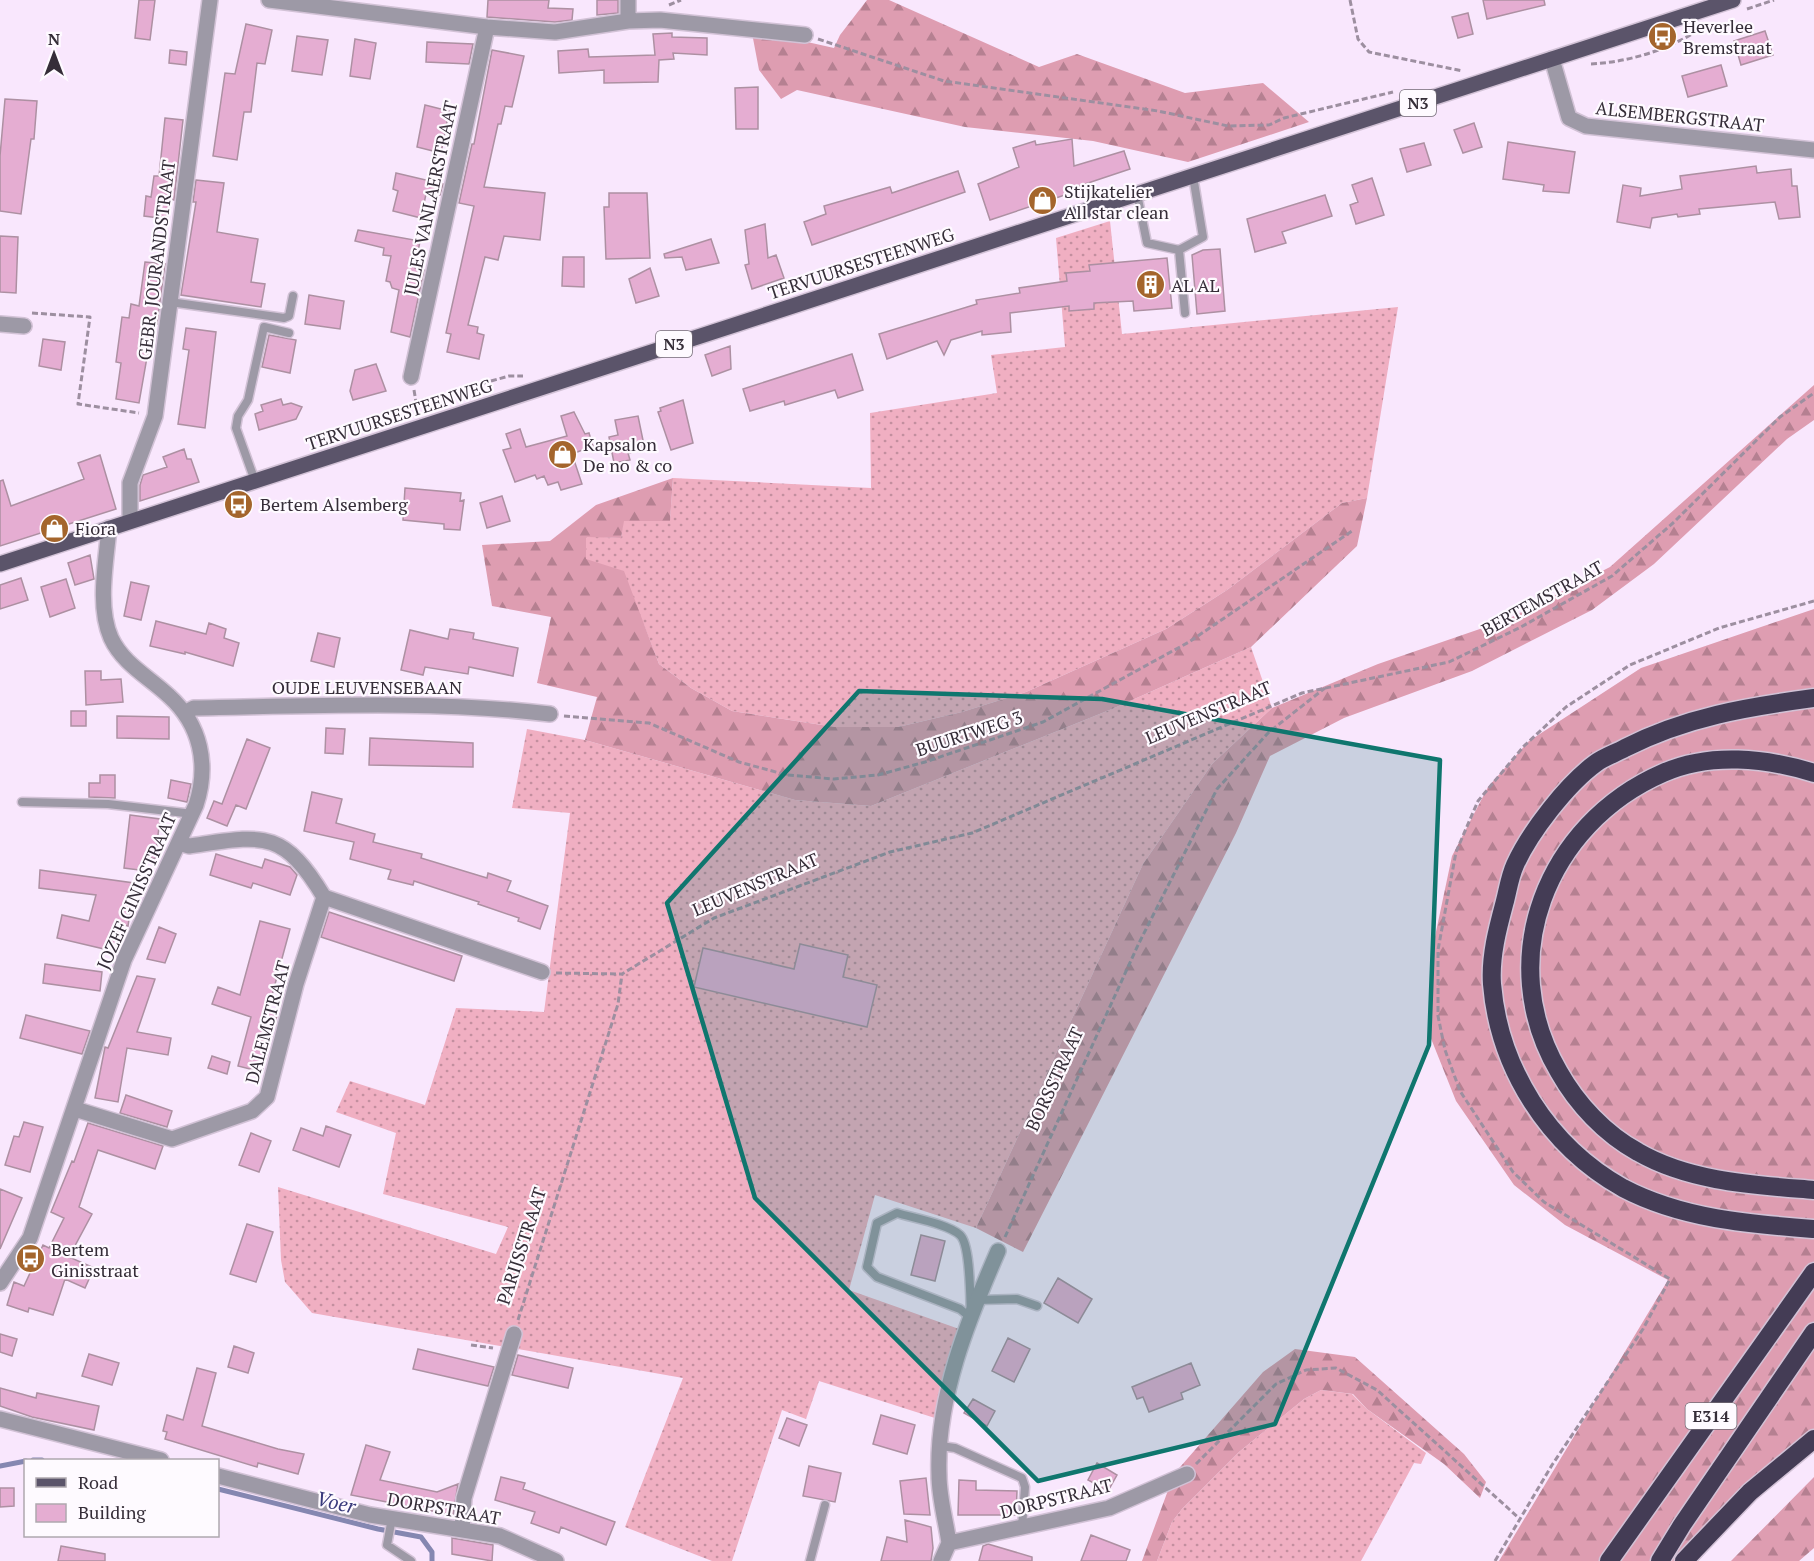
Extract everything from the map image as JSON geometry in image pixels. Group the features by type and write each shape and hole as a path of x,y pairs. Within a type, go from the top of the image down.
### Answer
{"highway":[{"path":"1814,698 1708,715 1652,734 1596,763 1548,810 1515,865 1496,935 1492,981 1499,1030 1520,1082 1546,1124 1584,1160 1623,1188 1680,1211 1746,1223 1814,1229"},
{"path":"1814,773 1784,764 1742,759 1704,763 1664,773 1617,798 1577,836 1562,858 1538,911 1531,948 1531,981 1535,1018 1549,1056 1571,1093 1599,1124 1637,1152 1678,1170 1770,1186 1814,1190"},
{"name":"E314","path":"1609,1561 1814,1272"},
{"name":"E314","path":"1660,1561 1682,1525 1814,1332"},
{"path":"1684,1561 1750,1492 1814,1439"}],"main road":[{"name":"TERVUURSESTEENWEG","path":"0,564 1552,59 1738,5"}],"street":[{"name":"GEBR. JOURANDSTRAAT","path":"130,521 130,483 155,416 210,0"},
{"path":"269,0 487,27 555,32 628,21 660,20 805,35"},
{"path":"628,0 628,21"},
{"name":"JULES VANLAERSTRAAT","path":"411,377 487,27"},
{"name":"ALSEMBERGSTRAAT","path":"1552,59 1569,118 1586,126 1814,150"},
{"path":"0,324 24,326"},
{"name":"JOZEF GINISSTRAAT","path":"0,1284 30,1238 124,960 193,813 203,783 204,768 195,732 184,713 170,697 128,663 110,636 105,620 104,597 109,528"},
{"name":"OUDE LEUVENSEBAAN","path":"184,713 194,708 346,705 489,707 550,714"},
{"path":"179,843 189,846 261,838 280,845 314,879 324,897 542,972"},
{"name":"DALEMSTRAAT","path":"75,1109 172,1139 252,1111 261,1105 267,1096 296,984 324,897"},
{"path":"941,1561 949,1543 939,1475 945,1404 976,1300 998,1251"},
{"name":"PARIJSSTRAAT","path":"462,1530 464,1498 514,1334"},
{"path":"0,1419 152,1459"},
{"name":"DORPSTRAAT","path":"949,1543 1109,1508 1187,1474"},
{"name":"DORPSTRAAT","path":"219,1476 391,1522 500,1536 556,1561"}],"lane":[{"path":"1137,194 1148,243 1179,250 1203,237 1193,176"},
{"path":"1179,250 1185,312"},
{"path":"170,302 284,318 289,316 293,296"},
{"path":"255,481 236,428 238,416 248,400 264,327 290,333"},
{"path":"22,802 108,804 193,813"},
{"path":"897,1213 954,1230 962,1236 966,1248 971,1318 960,1309 877,1277 867,1266 877,1223 897,1213"},
{"path":"976,1300 1017,1299 1037,1306"},
{"path":"941,1446 955,1448 1022,1478 1025,1487 1022,1527"},
{"path":"810,1561 825,1505"},
{"path":"391,1522 387,1545 411,1561"}],"path":[{"path":"1350,0 1358,39 1369,52 1462,69 1470,86"},
{"path":"1738,5 1774,0"},
{"path":"1586,64 1628,59 1681,41 1704,25"},
{"path":"805,35 944,81 1158,111 1228,126 1269,125 1284,118 1397,92"},
{"path":"24,326 25,313 90,317 78,404 155,416"},
{"path":"416,402 509,376 527,375"},
{"name":"BERTEMSTRAAT","path":"1327,687 1449,662 1521,627 1612,576 1673,523 1780,417 1814,393"},
{"name":"BUURTWEG 3","path":"550,714 650,723 739,762 787,775 834,778 878,775 925,762 1043,722 1189,642 1353,531"},
{"name":"LEUVENSTRAAT","path":"622,974 714,918 890,852 972,832 1271,705 1327,687"},
{"name":"BORSSTRAAT","path":"998,1251 1138,945 1217,789 1269,732 1327,687"},
{"path":"542,972 622,974"},
{"name":"PARIJSSTRAAT","path":"514,1334 618,1005 622,974"},
{"path":"1495,1561 1558,1456 1642,1329 1670,1279"},
{"path":"471,1345 509,1350"},
{"path":"1187,1474 1276,1384 1306,1370 1336,1368 1377,1390 1520,1519"}],"highlighted area":[{"path":"859,691 1102,699 1440,760 1429,1045 1275,1424 1038,1481 755,1198 667,903"}],"shaded area":[{"path":"1110,221 1122,334 1398,307 1367,498 1342,503 1227,590 1166,629 1026,692 962,712 898,727 835,727 732,711 691,688 659,664 644,625 585,559 585,536 621,538 623,521 670,520 673,478 871,488 870,413 997,393 991,355 1065,347 1056,238"},
{"path":"1251,647 1272,708 1212,764 1143,864 976,1228 875,1195 849,1290 962,1330 938,1419 819,1381 806,1419 782,1410 732,1561 712,1561 625,1527 683,1378 312,1313 285,1282 281,1260 278,1187 496,1254 508,1227 383,1194 396,1133 336,1112 350,1081 425,1105 456,1008 544,1012 570,813 512,808 527,729 585,740 795,800 871,806 1112,709"},
{"path":"1321,1390 1352,1394 1367,1409 1426,1453 1421,1464 1414,1463 1361,1561 1157,1561 1172,1522 1182,1509 1239,1452 1304,1399"}],"green space":[{"path":"867,0 889,0 1039,67 1077,54 1185,93 1263,83 1309,122 1188,162 1093,141 965,127 797,90 781,99 759,70 752,33 785,37 834,48 840,35"},
{"path":"1814,385 1814,420 1787,439 1654,564 1592,610 1472,671 1344,718 1270,756 1236,833 1023,1252 976,1228 1143,864 1212,764 1272,708 1378,664 1506,620 1610,567"},
{"path":"673,478 670,521 624,521 621,538 586,537 586,559 624,571 659,664 691,688 732,711 835,727 898,727 962,712 1026,692 1166,629 1227,590 1342,503 1367,498 1357,546 1251,647 1112,709 871,806 795,800 585,740 597,697 537,683 551,617 492,606 482,545 550,541 596,505"},
{"path":"1814,609 1814,1439 1685,1561 1499,1561 1668,1280 1565,1225 1514,1185 1456,1101 1430,1036 1433,946 1452,856 1488,787 1529,741 1641,668"},
{"path":"1295,1349 1355,1357 1464,1454 1486,1482 1480,1498 1444,1464 1367,1409 1353,1394 1321,1390 1304,1399 1239,1452 1172,1522 1157,1561 1142,1561 1174,1474 1263,1372"},
{"path":"1814,1477 1814,1548 1799,1561 1731,1561"}],"building":[{"path":"139,0 155,0 150,40 135,38"},
{"path":"488,0 549,0 548,8 573,9 572,20 555,22 487,17"},
{"path":"597,0 618,0 618,13 597,15"},
{"path":"1483,0 1544,0 1545,5 1487,19"},
{"path":"1468,13 1473,34 1458,38 1452,17"},
{"path":"246,24 272,30 265,64 257,63 251,112 244,112 237,160 213,156 225,73 235,74"},
{"path":"1765,31 1773,55 1741,65 1734,41"},
{"path":"672,33 672,37 707,38 707,55 673,53 674,59 659,60 658,82 604,83 604,70 559,73 558,51 588,49 589,57 655,55 653,34"},
{"path":"297,36 328,40 322,75 292,71"},
{"path":"355,39 376,43 370,79 350,76"},
{"path":"427,42 473,44 469,64 426,62"},
{"path":"170,50 187,52 186,65 169,63"},
{"path":"492,50 524,56 512,107 505,106 501,124 498,124 484,187 545,193 540,240 504,236 498,260 485,257 468,325 478,327 477,333 484,335 479,359 447,352 451,334 446,333 474,206 459,203 472,144 474,144"},
{"path":"1721,65 1727,86 1688,97 1682,76"},
{"path":"758,87 758,129 736,129 735,88"},
{"path":"5,99 37,101 34,139 31,139 21,214 0,211 0,156"},
{"path":"425,105 449,111 441,153 417,147"},
{"path":"165,118 183,120 174,200 170,199 167,219 144,216 146,196 151,197 154,176 159,176"},
{"path":"1474,123 1482,147 1463,153 1454,130"},
{"path":"1072,139 1074,166 1124,151 1130,169 1076,187 1077,191 990,220 978,184 1019,167 1013,148 1035,141 1036,145"},
{"path":"1508,142 1575,152 1569,193 1543,191 1544,185 1503,179"},
{"path":"1424,143 1431,165 1407,172 1400,149"},
{"path":"1756,166 1757,173 1791,169 1792,186 1797,186 1800,217 1779,219 1775,202 1699,209 1700,214 1678,217 1677,214 1652,218 1650,228 1617,222 1623,185 1641,188 1640,196 1682,189 1680,176"},
{"path":"958,171 965,192 812,245 804,222 826,214 824,206 890,187 892,193"},
{"path":"396,173 443,184 440,195 426,194 421,218 393,211 398,191 393,189"},
{"path":"1372,178 1384,215 1356,224 1350,205 1358,202 1352,185"},
{"path":"196,180 224,183 217,232 258,239 251,282 265,284 261,307 181,295 196,202 193,202"},
{"path":"609,193 647,193 650,258 606,259 604,207 609,207"},
{"path":"1325,195 1332,216 1282,232 1286,243 1255,252 1247,219"},
{"path":"765,224 768,258 776,255 784,278 752,289 745,265 749,264 745,230"},
{"path":"358,230 420,241 415,268 424,270 410,337 391,332 399,290 392,288 390,282 386,281 391,256 383,255 384,248 355,241"},
{"path":"0,236 18,237 16,293 0,292"},
{"path":"711,239 719,263 686,270 682,257 665,258 664,254"},
{"path":"1220,249 1225,311 1197,314 1192,255 1203,250"},
{"path":"563,257 584,257 584,287 562,286"},
{"path":"1167,258 1172,308 1134,311 1133,301 1094,303 1094,309 1069,311 1069,306 1010,313 1011,332 982,335 982,331 951,340 944,355 937,341 887,359 879,334 977,304 976,300 1020,293 1019,288 1067,281 1066,273 1090,271 1089,265"},
{"path":"145,262 165,264 157,324 153,323 139,403 116,399 121,363 116,362 122,317 129,318 131,304 139,306"},
{"path":"650,268 659,296 636,303 629,279"},
{"path":"309,295 344,301 340,329 305,324"},
{"path":"186,328 216,332 205,428 178,424 189,350 183,349"},
{"path":"269,335 296,340 290,373 262,367"},
{"path":"43,339 65,342 61,370 39,366"},
{"path":"730,346 731,369 712,376 705,355"},
{"path":"852,354 863,390 838,398 835,390 785,405 784,401 750,411 743,389"},
{"path":"376,364 386,391 353,400 350,391 355,370"},
{"path":"281,399 283,405 291,403 302,407 296,419 259,430 255,414 263,411 261,405"},
{"path":"683,400 693,443 671,450 658,412 661,411 660,408"},
{"path":"574,412 585,434 589,433 593,446 572,454 582,484 561,490 558,482 548,485 544,476 537,479 535,475 515,482 503,450 511,448 506,434 520,429 526,447 567,436 561,416"},
{"path":"638,416 645,450 628,453 630,460 614,463 609,437 618,435 615,420"},
{"path":"184,449 187,459 191,459 199,482 140,501 140,485 143,475 167,467 163,457"},
{"path":"100,455 116,509 0,546 0,481 3,480 11,506 84,479 78,463"},
{"path":"405,488 461,493 460,501 464,500 460,530 444,529 444,524 403,520"},
{"path":"502,496 510,521 487,528 480,503"},
{"path":"90,555 94,579 75,585 68,563"},
{"path":"21,578 28,600 0,609 0,585"},
{"path":"66,579 75,608 50,617 41,587"},
{"path":"131,582 149,586 141,620 124,616"},
{"path":"156,621 206,634 209,623 226,629 224,638 239,643 233,666 185,652 185,654 150,646"},
{"path":"450,629 474,633 473,639 518,648 513,676 469,667 468,674 425,667 423,675 401,670 410,630 448,639"},
{"path":"318,633 340,638 334,667 311,661"},
{"path":"85,671 101,671 101,680 121,679 123,702 86,705"},
{"path":"71,711 86,711 86,726 71,726"},
{"path":"117,716 169,717 169,739 117,738"},
{"path":"326,728 345,729 343,754 325,753"},
{"path":"370,738 473,743 473,767 369,765"},
{"path":"247,739 270,748 246,809 236,805 227,826 207,818 214,801 222,804"},
{"path":"100,775 115,775 115,798 89,797 89,783 100,783"},
{"path":"171,780 191,784 187,802 168,798"},
{"path":"312,792 342,799 336,823 375,834 373,842 422,854 421,858 487,878 488,873 511,881 507,891 548,906 540,929 518,921 519,918 478,904 479,902 414,881 413,885 388,879 391,870 350,859 354,842 304,831"},
{"path":"130,815 160,819 155,859 145,856 139,870 124,868"},
{"path":"216,854 262,868 265,859 290,867 297,875 290,895 253,883 251,888 210,875"},
{"path":"40,870 134,883 128,926 124,925 117,952 57,938 62,915 89,921 96,895 39,888"},
{"path":"329,912 462,956 454,981 321,937"},
{"path":"260,921 290,929 268,1010 278,1012 262,1072 238,1066 251,1017 212,1004 218,987 240,995"},
{"path":"159,927 176,934 165,963 147,959"},
{"path":"800,944 848,955 843,977 877,985 867,1027 694,987 703,948 794,969"},
{"path":"45,964 102,972 100,991 43,983"},
{"path":"137,976 155,979 137,1032 171,1038 168,1055 127,1048 118,1102 95,1098 105,1047 108,1048"},
{"path":"26,1015 90,1031 82,1054 20,1038"},
{"path":"212,1056 230,1062 227,1074 208,1068"},
{"path":"126,1095 172,1111 167,1127 120,1113"},
{"path":"24,1122 43,1127 30,1172 5,1165 14,1136 19,1137"},
{"path":"88,1123 163,1146 155,1169 98,1150 79,1207 92,1214 69,1257 94,1268 85,1288 65,1279 53,1315 29,1308 28,1312 7,1305 14,1282 24,1286 43,1245 49,1248 64,1218 51,1212 72,1161 74,1162"},
{"path":"326,1126 351,1135 339,1167 293,1150 301,1128 323,1136"},
{"path":"251,1133 271,1141 259,1172 239,1165"},
{"path":"0,1189 22,1198 0,1249"},
{"path":"247,1224 273,1232 256,1282 230,1274"},
{"path":"921,1235 945,1241 935,1281 911,1275"},
{"path":"1058,1278 1092,1299 1078,1323 1044,1303"},
{"path":"0,1334 17,1339 12,1356 0,1352"},
{"path":"1008,1338 1030,1349 1014,1382 992,1371"},
{"path":"234,1346 254,1353 248,1373 228,1367"},
{"path":"418,1349 494,1367 488,1386 413,1369"},
{"path":"89,1354 119,1363 112,1385 82,1376"},
{"path":"518,1355 573,1368 568,1388 512,1375"},
{"path":"1191,1363 1200,1385 1181,1393 1183,1399 1149,1412 1143,1397 1137,1399 1132,1387"},
{"path":"197,1368 216,1373 202,1426 278,1449 304,1454 298,1474 258,1463 257,1467 165,1439 167,1432 163,1431 167,1415 183,1420"},
{"path":"0,1388 36,1398 37,1393 99,1406 94,1430 32,1417 0,1406"},
{"path":"973,1399 995,1411 987,1426 964,1413"},
{"path":"881,1415 915,1425 907,1454 873,1444"},
{"path":"787,1418 807,1425 799,1446 779,1438"},
{"path":"366,1445 390,1452 380,1480 437,1492 458,1484 453,1515 351,1495"},
{"path":"1097,1463 1117,1475 1108,1491 1088,1480"},
{"path":"809,1466 841,1473 835,1502 803,1496"},
{"path":"501,1477 525,1483 523,1489 615,1522 606,1545 561,1527 559,1533 531,1523 535,1512 495,1500"},
{"path":"926,1478 930,1515 904,1514 900,1481"},
{"path":"959,1480 976,1481 976,1490 1017,1491 1016,1515 958,1515"},
{"path":"0,1488 14,1488 14,1506 0,1507"},
{"path":"905,1520 931,1527 933,1548 931,1561 881,1561 887,1537 907,1542"},
{"path":"1091,1535 1130,1550 1126,1561 1081,1561"},
{"path":"452,1538 493,1545 492,1561 452,1554"},
{"path":"988,1544 1032,1557 1032,1561 979,1561 983,1546"},
{"path":"61,1546 105,1554 105,1561 58,1561"}],"waterway":[{"name":"Voer","path":"0,1466 24,1461"},
{"name":"Voer","path":"219,1489 378,1529 421,1537 432,1552 432,1561"}],"place":[{"name":"Heverlee Bremstraat","path":"1662,36"},
{"name":"Stijkatelier All star clean","path":"1043,201"},
{"name":"AL AL","path":"1150,285"},
{"name":"Kapsalon De no & co","path":"562,454"},
{"name":"Bertem Alsemberg","path":"239,504"},
{"name":"Fiora","path":"54,528"},
{"name":"Bertem Ginisstraat","path":"30,1259"}]}
